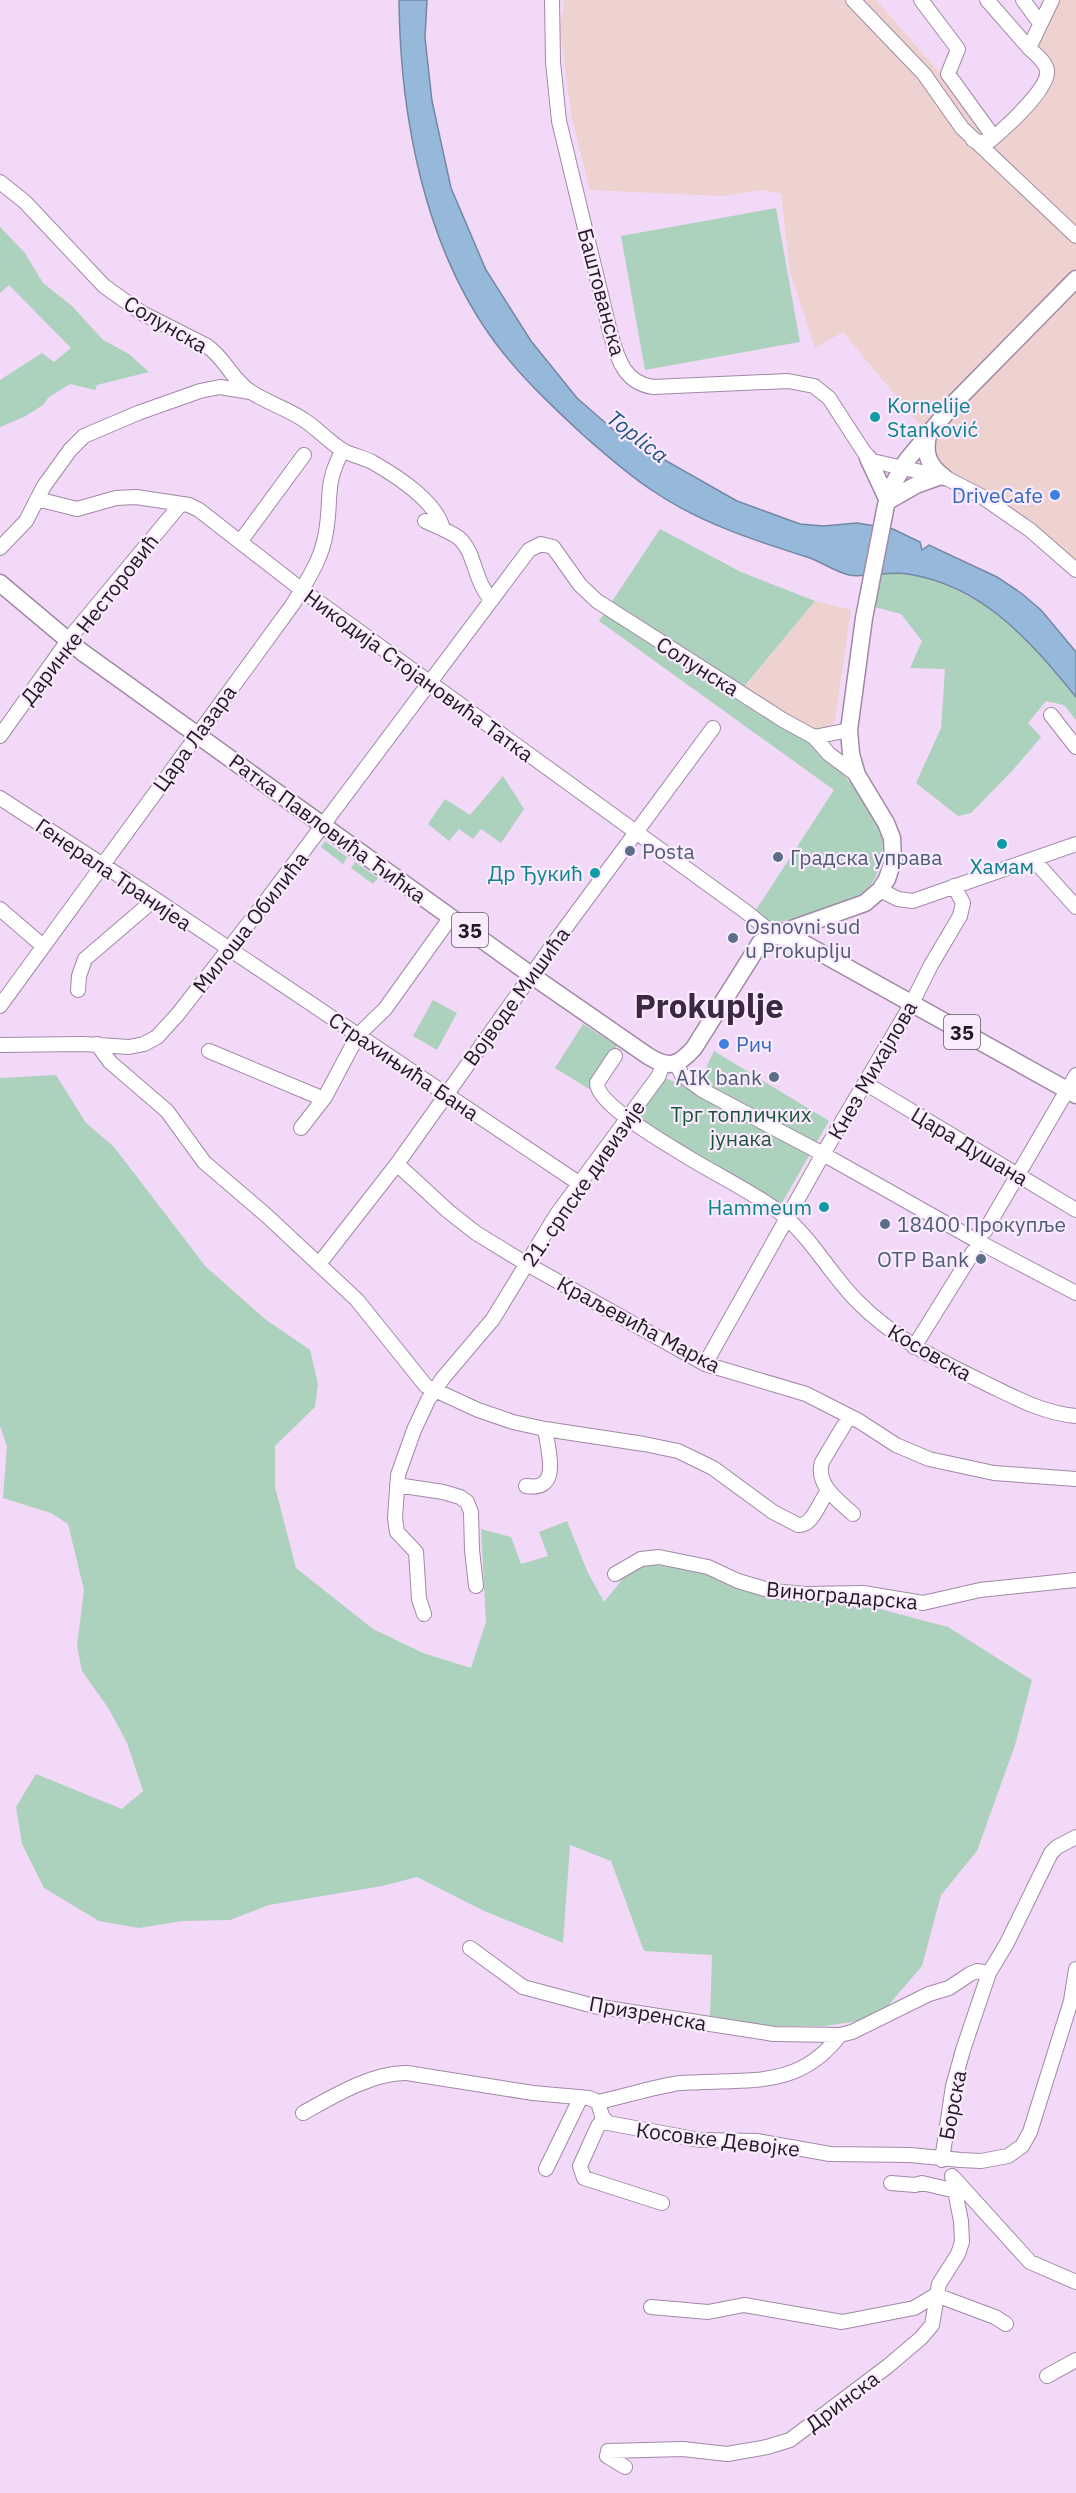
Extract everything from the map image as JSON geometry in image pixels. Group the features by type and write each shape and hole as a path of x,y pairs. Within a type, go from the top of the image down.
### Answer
{"main road":[{"path":"880,890 893,861 892,838 886,823 857,775 851,754 849,730 864,618 892,486 902,467 956,401 1076,279"},
{"path":"887,503 916,485 941,477 928,460 926,449 929,432"},
{"path":"868,458 887,503"},
{"name":"Ратка Павловића Ћићка","path":"0,583 68,641 531,975 670,1064"},
{"name":"21. српске дивизије","path":"670,1064 694,1047 757,946 764,939 865,903 880,890"},
{"path":"822,954 815,934 818,927 828,918"},
{"name":"35","path":"776,936 790,937 1072,1093"}],"street":[{"name":"Баштованска","path":"552,0 553,62 560,128 611,336 624,370 638,383 653,387 788,381 814,386 830,398 868,458"},
{"path":"854,0 924,74 973,140 1076,236"},
{"path":"921,0 957,44 958,54 948,74 990,132 988,142"},
{"path":"987,0 1046,66 1047,75 1045,84 988,142"},
{"path":"1023,0 1040,23"},
{"path":"1029,48 1052,0"},
{"path":"973,140 988,142"},
{"name":"Солунска","path":"0,182 25,202 104,286 133,308 213,350 232,377 250,392 307,421 343,450 373,462 404,483 429,505 440,520 442,529"},
{"path":"0,548 26,521 37,499 70,450 88,434 138,412 200,391 220,387 250,392"},
{"name":"Цара Лазара","path":"0,1006 302,590 322,549 326,530 329,479 343,450"},
{"path":"240,542 304,454"},
{"path":"868,458 878,464 902,467 941,477 981,496 1030,530 1076,570"},
{"name":"Никодија Стојановића Татка","path":"37,499 77,509 129,496 189,505 199,510 302,590 776,936"},
{"name":"Даринке Несторовић","path":"0,736 68,641 180,505"},
{"path":"425,521 458,538 465,545 479,584 492,600"},
{"name":"Милоша Обилића","path":"0,1044 97,1044 129,1047 151,1041 178,1014 228,950 529,550 538,544 549,544"},
{"name":"Солунска","path":"549,544 564,560 580,585 597,601 783,720 814,737 834,758 857,775"},
{"path":"1051,715 1076,747"},
{"name":"Војводе Мишића","path":"319,1264 397,1164 531,975 713,728"},
{"path":"814,737 849,730"},
{"name":"Генерала Транијеа","path":"0,798 155,899 228,950"},
{"path":"880,890 906,901 1076,844"},
{"path":"1033,859 1076,907"},
{"name":"Кнез Михајлова","path":"705,1364 963,910 963,903 954,886"},
{"path":"78,990 79,976 85,960 155,899"},
{"path":"0,909 43,946"},
{"path":"301,1128 325,1096 358,1035 385,1009 451,917"},
{"name":"Страхињића Бана","path":"228,950 580,1184"},
{"path":"97,1044 110,1062 167,1111 204,1162 319,1264 364,1308 426,1386 490,1415 545,1430 678,1451 713,1468 773,1512 798,1525 802,1526 810,1522 828,1491"},
{"path":"209,1051 319,1097 325,1096"},
{"path":"615,1056 596,1086 627,1119 787,1219"},
{"path":"670,1064 689,1082 1076,1293"},
{"name":"21. српске дивизије","path":"424,1614 419,1599 416,1552 410,1543 399,1534 396,1527 397,1485 406,1449 428,1400 449,1369 493,1319 551,1223 658,1077 670,1064"},
{"path":"985,1231 1018,1174 1072,1093 1076,1076"},
{"name":"Цара Душана","path":"865,1083 1076,1210"},
{"name":"Краљевића Марка","path":"397,1164 462,1223 525,1263 705,1364 796,1390 849,1417 907,1451 940,1463 1016,1476 1076,1479"},
{"name":"Косовска","path":"787,1219 857,1301 884,1327 914,1347 1036,1407 1060,1415 1076,1416"},
{"path":"914,1347 973,1252"},
{"path":"849,1417 821,1466 821,1474 828,1491 854,1514"},
{"path":"526,1485 554,1483 545,1430"},
{"path":"397,1485 443,1492 460,1497 467,1502 471,1512 476,1586"},
{"name":"Виноградарска","path":"615,1574 641,1559 659,1557 708,1568 738,1581 772,1591 800,1594 863,1593 923,1603 980,1590 1076,1580"},
{"path":"989,1972 1007,1943 1051,1853 1057,1847 1076,1837"},
{"name":"Призренска","path":"470,1948 523,1987 594,2006 774,2034 840,2035 852,2032 929,1994 949,1988 970,1974 977,1971 989,1972"},
{"name":"Косовке Девојке","path":"604,2120 612,2125 707,2141 757,2141 830,2154 910,2155 942,2160 1002,2158 1013,2154 1026,2141 1071,2001 1076,1969"},
{"name":"Борска","path":"942,2160 953,2086 989,1972"},
{"name":"Призренска","path":"598,2102 675,2084 760,2080 786,2076 811,2063 831,2047 840,2035"},
{"path":"303,2113 363,2083 403,2072 533,2093 581,2097 598,2102 604,2120 598,2126 580,2166 584,2178 663,2203"},
{"path":"546,2169 581,2097"},
{"path":"942,2160 952,2176 1030,2262 1076,2282"},
{"name":"Дринска","path":"625,2467 607,2456 608,2451 683,2449 727,2454 743,2453 790,2440 888,2366 921,2338 932,2325 939,2284 958,2254 962,2242 952,2176"},
{"path":"891,2183 915,2185 922,2182 956,2191"},
{"path":"651,2307 708,2312 744,2305 842,2322 914,2308 936,2295 995,2317 1006,2324"},
{"path":"1047,2376 1076,2360"}],"shaded area":[{"path":"564,0 876,0 989,129 1006,123 1040,81 1048,67 1036,51 1051,0 1076,0 1076,562 1055,541 1011,510 944,470 924,430 843,332 815,348 790,272 781,194 763,190 721,196 590,190 572,119 560,30"},
{"path":"815,601 851,610 835,720 830,728 820,734 743,689"}],"green space":[{"path":"776,208 800,342 645,370 621,236"},
{"path":"0,227 25,253 43,283 72,306 103,340 129,354 149,372 97,385 95,390 70,384 24,417 0,427 0,380 42,353 54,362 71,348 9,285 0,293"},
{"path":"660,529 741,572 815,601 738,694 791,728 822,752 850,782 876,819 882,838 881,863 875,879 859,895 821,910 782,921 769,921 754,913 834,790 599,621"},
{"path":"882,573 906,573 939,581 991,608 1034,645 1076,697 1076,720 1064,705 1046,701 1028,723 1041,737 971,813 958,816 916,783 941,728 945,669 910,668 922,641 901,614 874,607"},
{"path":"503,776 524,809 501,843 481,829 473,839 459,829 449,841 428,824 445,799 470,815"},
{"path":"325,841 347,857 343,864 321,847"},
{"path":"355,862 378,878 373,884 351,868"},
{"path":"433,1000 457,1013 437,1050 413,1036"},
{"path":"583,1024 617,1046 589,1089 555,1068"},
{"name":"Трг топличких јунака","path":"714,1051 829,1121 779,1208 636,1121 661,1076 695,1091"},
{"path":"56,1075 86,1123 114,1147 206,1267 265,1319 310,1350 318,1384 315,1407 275,1446 275,1487 296,1568 373,1629 423,1653 471,1668 486,1622 481,1529 511,1537 521,1564 548,1556 539,1532 567,1521 588,1573 604,1602 625,1576 638,1566 647,1564 679,1568 842,1599 948,1627 1032,1680 1015,1745 977,1851 941,1895 922,1966 886,2008 858,2021 825,2026 768,2026 710,2016 712,1955 644,1951 611,1861 570,1845 563,1943 482,1910 417,1877 382,1886 269,1905 230,1920 182,1921 139,1928 99,1921 44,1888 22,1844 16,1807 36,1774 122,1809 143,1791 127,1743 109,1709 82,1671 77,1646 84,1590 68,1524 51,1513 3,1498 7,1446 0,1426 0,1078"}],"water":[{"path":"399,0 427,0 425,38 432,101 451,188 486,270 531,341 577,398 617,433 737,501 800,524 823,526 857,523 893,529 920,542 922,550 929,545 997,577 1041,610 1076,652 1076,697 1023,637 982,603 960,590 935,580 908,574 849,575 810,558 709,522 671,502 634,478 582,434 538,391 497,345 472,308 451,267 435,225 421,181 411,136 401,45"}],"place":[{"name":"Kornelije Stanković","path":"875,417"},
{"name":"DriveCafe","path":"1055,495"},
{"name":"Хамам","path":"1002,844"},
{"name":"Posta","path":"630,851"},
{"name":"Градска управа","path":"778,857"},
{"name":"Др Ђукић","path":"595,873"},
{"name":"Osnovni sud u Prokuplju","path":"733,938"},
{"name":"Рич","path":"724,1044"},
{"name":"AIK bank","path":"774,1077"},
{"name":"Hammeum","path":"824,1207"},
{"name":"18400 Прокупље","path":"885,1224"},
{"name":"OTP Bank","path":"981,1259"}],"district":[{"name":"Prokuplje","path":"709,1005"}],"water label":[{"name":"Toplica","path":"638,436"}]}
